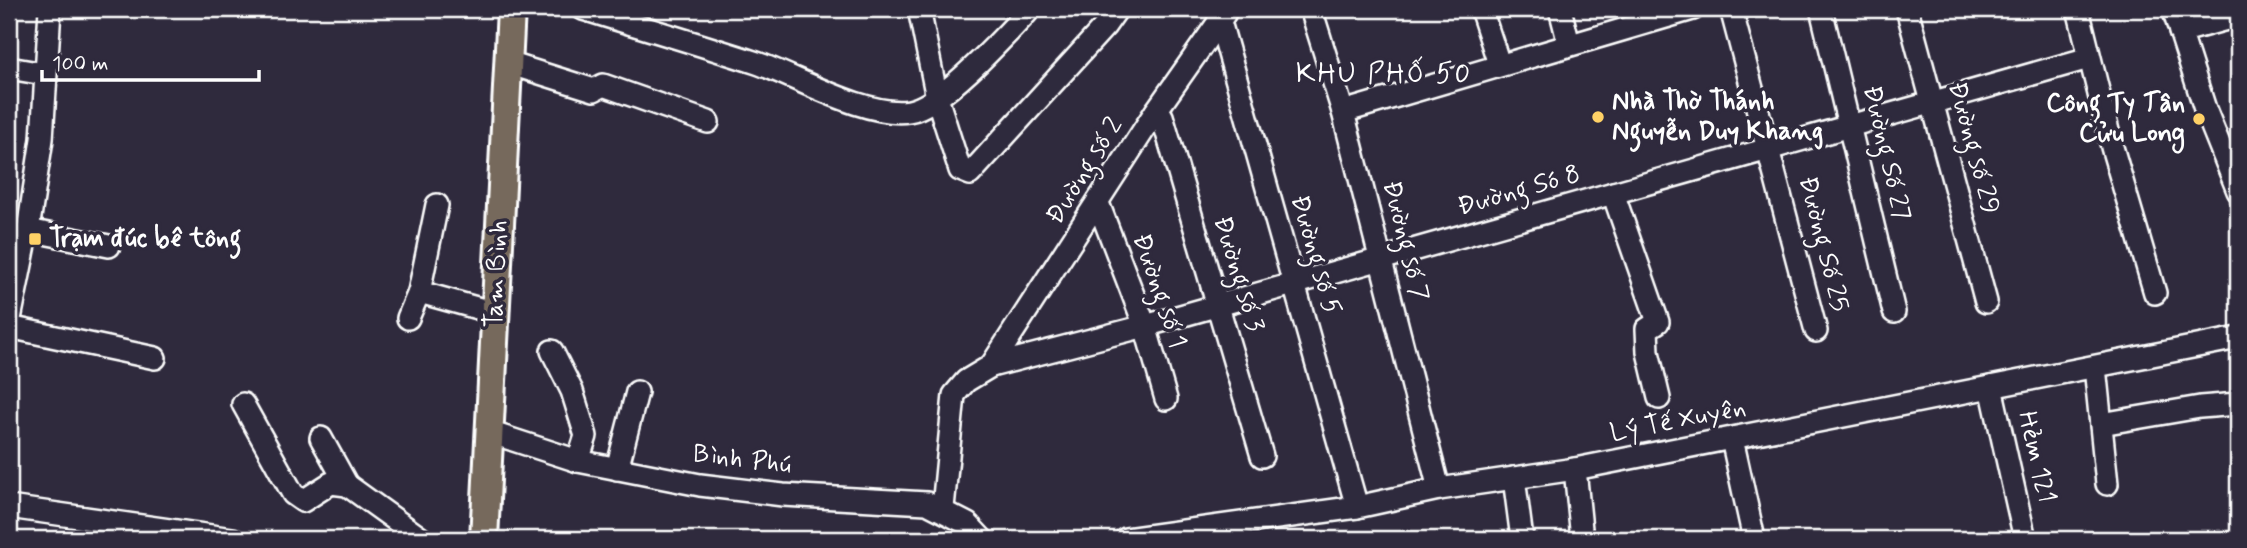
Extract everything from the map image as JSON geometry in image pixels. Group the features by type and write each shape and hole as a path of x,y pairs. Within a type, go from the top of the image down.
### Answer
{"main road":[{"name":"Tam Bình","path":"484,539 511,9"}],"street":[{"path":"50,9 42,139 28,230 14,265 9,326 155,358"},
{"path":"583,9 759,64 883,111 910,111 937,98 1002,40 1030,9"},
{"path":"919,9 937,98 960,170 970,174 1105,26 1117,9"},
{"name":"Đường số 7","path":"1311,9 1343,111 1440,489"},
{"path":"1481,9 1499,64"},
{"path":"1560,9 1569,44"},
{"path":"1343,111 1693,9"},
{"name":"Đường Số 25","path":"1731,9 1816,331"},
{"name":"Đường Số 27","path":"1821,9 1894,312"},
{"name":"Đường số 29","path":"1907,9 1986,302"},
{"path":"2078,9 2089,58 2155,293"},
{"path":"2173,9 2205,109 2238,191"},
{"name":"Đường số 2","path":"991,366 1156,111 1224,13"},
{"name":"Đường số 5","path":"1224,13 1294,284 1357,507"},
{"path":"2180,32 2238,16"},
{"name":"Đường Só 8","path":"943,508 954,395 966,381 991,366 1145,326 2089,58"},
{"path":"508,62 594,90 603,85 708,122"},
{"path":"9,68 44,74"},
{"name":"Đường số 3","path":"1156,111 1162,116 1262,456"},
{"path":"1613,193 1658,322 1647,329 1648,352 1659,398"},
{"name":"Đường số 1","path":"1098,203 1145,326 1166,399"},
{"path":"408,318 419,292 437,205"},
{"path":"28,230 109,246"},
{"path":"419,292 495,313"},
{"name":"Lý Tế Xuyên","path":"1126,539 1357,507 1440,489 1575,469 2238,338"},
{"path":"552,351 572,391 586,436 578,461"},
{"path":"2095,367 2107,484"},
{"name":"Hẻm 121","path":"1991,387 2025,539"},
{"path":"617,469 637,391"},
{"path":"243,404 293,494 303,501 331,482 347,485"},
{"path":"2101,424 2238,404"},
{"name":"Bình Phú","path":"489,432 578,461 700,485 783,495 927,503 943,508 968,524 982,539"},
{"path":"321,439 347,485 422,539"},
{"path":"1732,439 1754,539"},
{"path":"1575,469 1582,539"},
{"path":"1514,478 1522,539"},
{"path":"9,508 233,539"}],"place":[{"name":"Nhà Thờ Thánh Nguyễn Duy Khang","path":"1598,117"},
{"name":"Công Ty Tân Cửu Long","path":"2199,119"},
{"name":"Trạm đúc bê tông","path":"35,239"}],"district":[{"name":"KHU PHỐ 50","path":"1384,74"}]}
